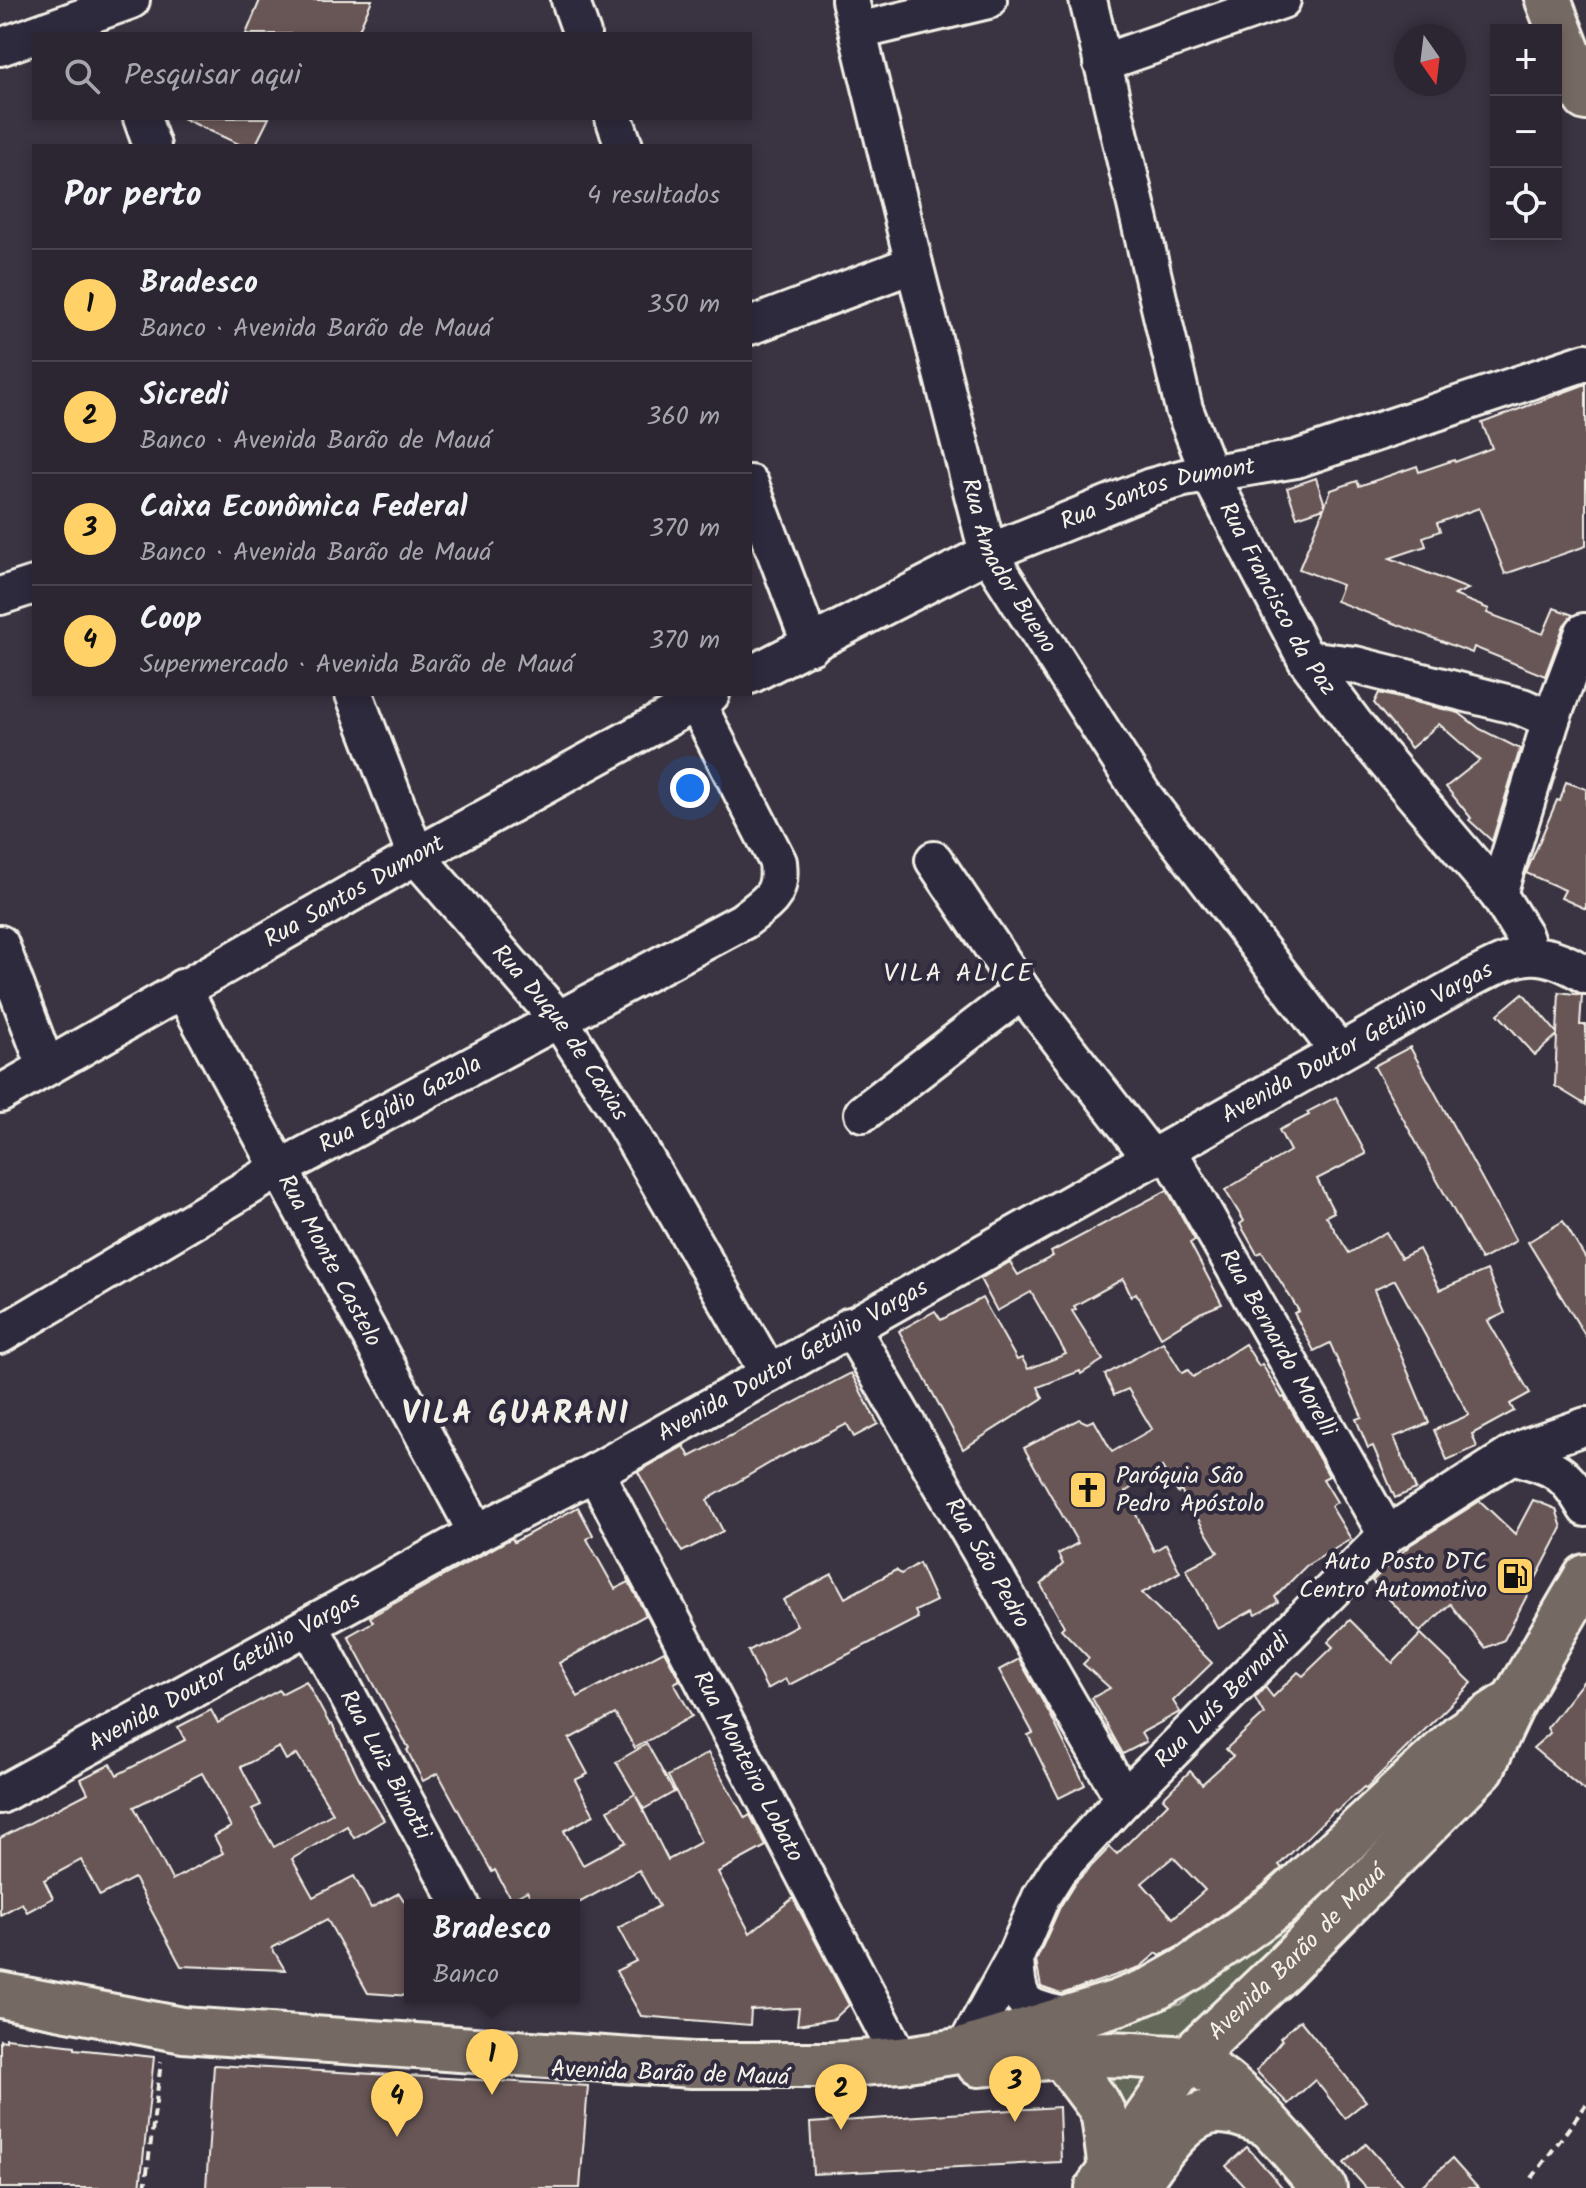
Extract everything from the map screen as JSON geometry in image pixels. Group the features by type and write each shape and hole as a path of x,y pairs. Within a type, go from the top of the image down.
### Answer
{"main road":[{"path":"1548,0 1586,98"},
{"name":"Avenida Barão de Mauá","path":"0,1995 199,2031 692,2065 761,2067 901,2060 1065,2036 1118,2054 1187,2060 1285,1967 1482,1768 1514,1700 1586,1577"},
{"name":"Avenida Barão de Mauá","path":"0,2020 163,2043 691,2079 761,2081 835,2079 1065,2036 1117,2003 1153,1989 1190,1968 1232,1940 1278,1905 1461,1735 1514,1700"},
{"path":"1258,2114 1240,2069 1242,2046 1285,1967"},
{"path":"1065,2036 1104,2116 1115,2182"},
{"path":"1115,2182 1187,2060 1215,2077 1258,2114 1324,2188"},
{"path":"1115,2182 1200,2114 1218,2110 1258,2114"}],"street":[{"path":"570,0 581,32"},
{"path":"854,16 988,0"},
{"name":"Rua Francisco da Paz","path":"1088,0 1184,409 1210,475 1306,659 1355,725 1498,894 1523,934 1530,954"},
{"path":"1102,63 1282,0"},
{"path":"42,32 111,11"},
{"name":"Rua Amador Bueno","path":"854,16 988,553 1142,794 1339,1052"},
{"path":"0,47 32,35"},
{"path":"143,120 151,144"},
{"path":"615,120 623,144"},
{"path":"752,325 914,264"},
{"name":"Rua Santos Dumont","path":"752,674 988,553 1159,484 1296,459 1586,362"},
{"path":"752,489 811,646"},
{"path":"0,596 32,586"},
{"path":"1498,894 1551,720 1584,632"},
{"path":"1306,659 1355,665 1522,707 1551,720"},
{"name":"Rua Duque de Caxias","path":"355,696 416,856 559,1020 615,1106 769,1374"},
{"name":"Rua Santos Dumont","path":"0,1094 416,856 703,698"},
{"name":"Rua Egídio Gazola","path":"0,1335 279,1169 743,921 773,897 780,880 778,862 703,698"},
{"name":"Rua Bernardo Morelli","path":"934,860 1022,991 1160,1154 1387,1535"},
{"path":"0,944 46,1067"},
{"path":"1530,954 1551,956 1586,975"},
{"name":"Avenida Doutor Getúlio Vargas","path":"0,1795 477,1533 595,1472 1504,961 1530,954"},
{"name":"Rua Monte Castelo","path":"182,988 477,1533"},
{"path":"863,1113 1022,991"},
{"name":"Rua São Pedro","path":"850,1326 1124,1799"},
{"name":"Rua Luís Bernardi","path":"964,2050 1015,1957 1041,1897 1058,1870 1124,1799 1387,1535 1512,1455 1586,1426"},
{"path":"1512,1455 1551,1467 1570,1481 1586,1508"},
{"name":"Rua Monteiro Lobato","path":"595,1472 901,2060"},
{"name":"Rua Luiz Binotti","path":"310,1626 458,1899"},
{"path":"1015,1957 1016,1989 1025,2002 1065,2036"}],"path":[{"path":"145,2188 163,2043"},
{"path":"1532,2178 1586,2105"}],"green space":[{"path":"1452,1772 1188,2051 1061,2037 1181,2004"},
{"path":"1109,2073 1152,2078 1125,2108"}],"building":[{"path":"260,0 372,0 358,32 247,32"},
{"path":"186,120 268,120 256,144 239,144"},
{"path":"1586,384 1586,546 1505,574 1479,508 1437,523 1440,531 1423,537 1426,546 1390,558 1468,589 1454,595 1489,609 1487,613 1543,634 1554,608 1573,615 1564,625 1545,676 1474,647 1472,653 1336,601 1342,585 1299,569 1324,508 1297,517 1287,488 1316,478 1325,505 1331,490 1357,481 1359,486 1417,466 1419,472 1455,462 1492,448 1482,423"},
{"path":"1379,693 1459,713 1480,729 1520,749 1492,841 1469,820 1471,818 1446,787 1480,760 1439,724 1411,748 1374,703"},
{"path":"1566,782 1586,789 1586,909 1561,898 1565,890 1526,873"},
{"path":"1559,992 1582,995 1580,1025 1586,1025 1586,1105 1555,1086 1557,1035 1535,1055 1498,1014 1523,993 1557,1033"},
{"path":"1410,1047 1516,1241 1481,1260 1374,1066"},
{"path":"1336,1097 1366,1154 1317,1179 1334,1212 1326,1216 1349,1253 1386,1232 1401,1258 1419,1249 1440,1290 1487,1270 1505,1313 1488,1321 1530,1393 1510,1404 1514,1411 1472,1434 1477,1447 1447,1460 1434,1430 1469,1415 1395,1280 1374,1290 1429,1423 1394,1437 1416,1489 1395,1498 1373,1446 1368,1448 1356,1419 1362,1417 1330,1343 1314,1351 1294,1313 1299,1311 1262,1252 1257,1254 1240,1224 1244,1221 1225,1190 1290,1151 1279,1130"},
{"path":"1167,1190 1195,1240 1190,1243 1222,1304 1200,1313 1161,1337 1136,1293 1131,1296 1123,1279 1074,1306 1076,1309 1072,1311 1103,1360 1081,1374 1080,1371 1038,1387 1043,1398 963,1449 899,1331 935,1311 941,1320 982,1298 1017,1360 1022,1358 1028,1369 1066,1354 1031,1292 997,1311 980,1279 1010,1262 1018,1275 1053,1256 1051,1252"},
{"path":"1563,1221 1586,1259 1586,1337 1528,1242"},
{"path":"1163,1342 1182,1373 1188,1370 1193,1377 1245,1344 1284,1397 1329,1476 1323,1479 1337,1502 1331,1506 1351,1539 1306,1566 1275,1597 1278,1602 1256,1615 1253,1610 1218,1629 1186,1569 1218,1552 1181,1491 1178,1493 1162,1467 1125,1492 1154,1551 1166,1544 1180,1572 1142,1593 1212,1663 1173,1701 1180,1712 1141,1733 1146,1742 1123,1754 1092,1698 1110,1688 1083,1664 1089,1658 1061,1629 1064,1626 1041,1585 1063,1564 1058,1554 1078,1543 1024,1448 1079,1419 1087,1423 1094,1420 1112,1452 1152,1429 1128,1389 1114,1395 1105,1375"},
{"path":"851,1373 878,1424 854,1437 847,1424 775,1460 707,1500 723,1531 682,1552 638,1472 684,1446 690,1457"},
{"path":"1533,1500 1556,1509 1562,1528 1504,1640 1485,1648 1450,1604 1420,1632 1372,1581 1410,1545 1480,1501 1515,1534"},
{"path":"578,1507 593,1535 587,1539 615,1589 629,1582 646,1615 559,1663 578,1697 664,1651 680,1680 674,1683 692,1716 635,1748 615,1714 569,1739 588,1774 575,1780 594,1815 564,1831 583,1865 626,1842 608,1810 635,1794 616,1762 647,1744 674,1792 644,1809 636,1796 668,1860 701,1842 668,1776 708,1753 745,1818 750,1815 766,1846 718,1872 750,1933 793,1898 849,2005 834,2019 797,2025 799,2008 751,2010 750,2025 641,2016 616,1971 636,1961 618,1928 659,1906 639,1870 580,1902 580,1899 532,1899 527,1891 510,1899 495,1870 492,1872 438,1773 423,1781 348,1636 373,1622 370,1617 512,1538 514,1542"},
{"path":"919,1563 936,1601 915,1611 918,1618 789,1685 785,1679 767,1689 748,1651 797,1625 783,1600 832,1574 845,1598 896,1570 901,1574"},
{"path":"1350,1620 1393,1663 1421,1634 1472,1683 1366,1788 1335,1810 1262,1886 1177,1947 1160,1956 1157,1953 1140,1967 1061,1994 1041,1987 1036,1961 1060,1907 1075,1883 1110,1847 1117,1854 1168,1803 1163,1798 1190,1771 1202,1784 1233,1756 1226,1749 1264,1714 1255,1698 1265,1687 1273,1697 1298,1672 1303,1676 1333,1647 1328,1642","holes":["1173,1857 1205,1890 1173,1918 1142,1883"]},
{"path":"1019,1659 1085,1785 1059,1798 1028,1735 1033,1733 999,1670"},
{"path":"1586,1678 1586,1792 1533,1748 1550,1733 1547,1728"},
{"path":"306,1681 384,1820 354,1838 347,1826 292,1859 313,1897 354,1876 371,1908 399,1893 404,1901 404,1996 368,1993 327,1919 272,1948 285,1970 181,1966 134,1878 100,1896 81,1860 44,1880 53,1898 27,1912 22,1903 0,1915 0,1838 88,1793 81,1779 111,1764 117,1775 185,1740 178,1727 211,1710 218,1723 279,1690 281,1694","holes":["279,1747 286,1760 297,1754 333,1813 274,1847 252,1809 261,1805 241,1767","202,1773 231,1827 214,1836 223,1853 172,1880 134,1807"]},
{"path":"1300,2020 1366,2101 1345,2118 1315,2080 1288,2104 1256,2071 1282,2040 1280,2038"},
{"path":"6,2038 154,2057 140,2188 0,2188 0,2040 6,2041"},
{"path":"214,2065 588,2086 580,2188 206,2188"},
{"path":"1059,2107 1061,2162 813,2174 810,2123"},
{"path":"1366,2144 1405,2188 1366,2188 1344,2163"},
{"path":"1247,2147 1283,2188 1246,2188 1226,2166"},
{"path":"1452,2159 1478,2188 1419,2188"}],"place":[{"name":"Paróquia São Pedro Apóstolo","path":"1088,1490"},
{"name":"Auto Posto DTC Centro Automotivo","path":"1515,1576"},
{"name":"Bradesco","path":"492,2095"},
{"name":"Caixa Econômica Federal","path":"1015,2122"},
{"name":"Sicredi","path":"841,2130"},
{"name":"Coop","path":"397,2137"}],"district":[{"name":"VILA ALICE","path":"959,974"},
{"name":"VILA GUARANI","path":"516,1414"}]}
